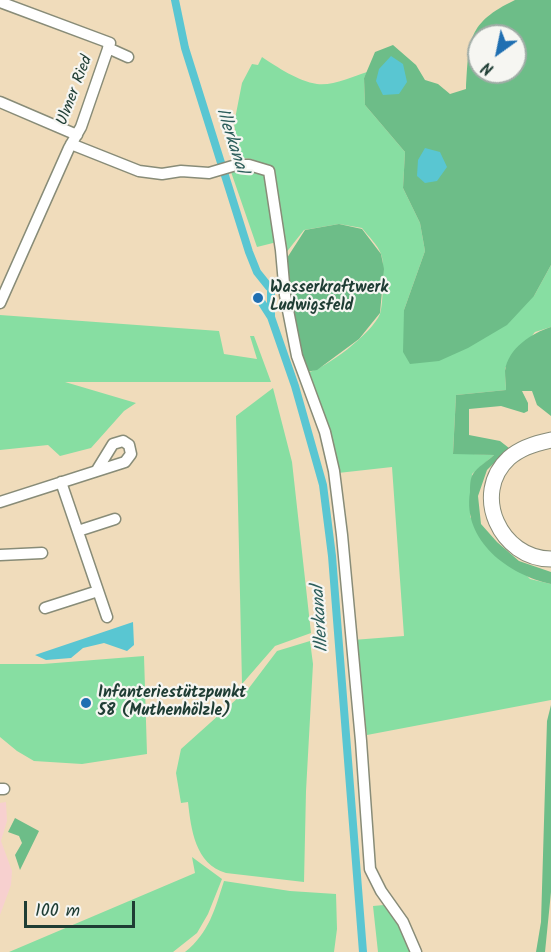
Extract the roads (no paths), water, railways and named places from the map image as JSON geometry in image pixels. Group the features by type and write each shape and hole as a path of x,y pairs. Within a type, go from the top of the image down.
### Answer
{"highway":[{"path":"551,440 527,446 504,463 494,481 491,504 498,527 514,546 531,556 551,559"}],"street":[{"name":"Ulmer Ried","path":"0,2 110,43 74,140 0,303"},
{"name":"Ulmer Ried","path":"108,48 129,57"},
{"path":"1,101 74,140"},
{"name":"Ulmer Ried","path":"74,140 139,171 162,174 181,171 211,172 231,166 249,165 258,166 270,173 285,296 297,356 320,415 334,471 361,741 369,869 403,922 416,952"},
{"path":"0,502 97,470"},
{"path":"61,482 107,617"},
{"path":"78,531 115,519"},
{"path":"0,555 42,553"},
{"path":"45,608 98,591"}],"water":[{"path":"391,56 403,64 407,82 399,94 383,95 376,81 379,69"},
{"path":"425,148 440,152 447,167 437,181 425,183 417,176 418,160"},
{"path":"133,622 134,645 127,651 104,643 83,648 71,658 46,660 35,655"}],"waterway":[{"name":"Illerkanal","path":"175,0 185,48 249,252 257,272 269,287"},
{"name":"Illerkanal","path":"271,291 271,317 295,386 323,485 332,556 363,952"},
{"path":"262,303 271,317"}],"place":[{"name":"Wasserkraftwerk Ludwigsfeld","path":"258,298"},
{"name":"Infanteriestützpunkt 58 (Muthenhölzle)","path":"86,703"}]}
